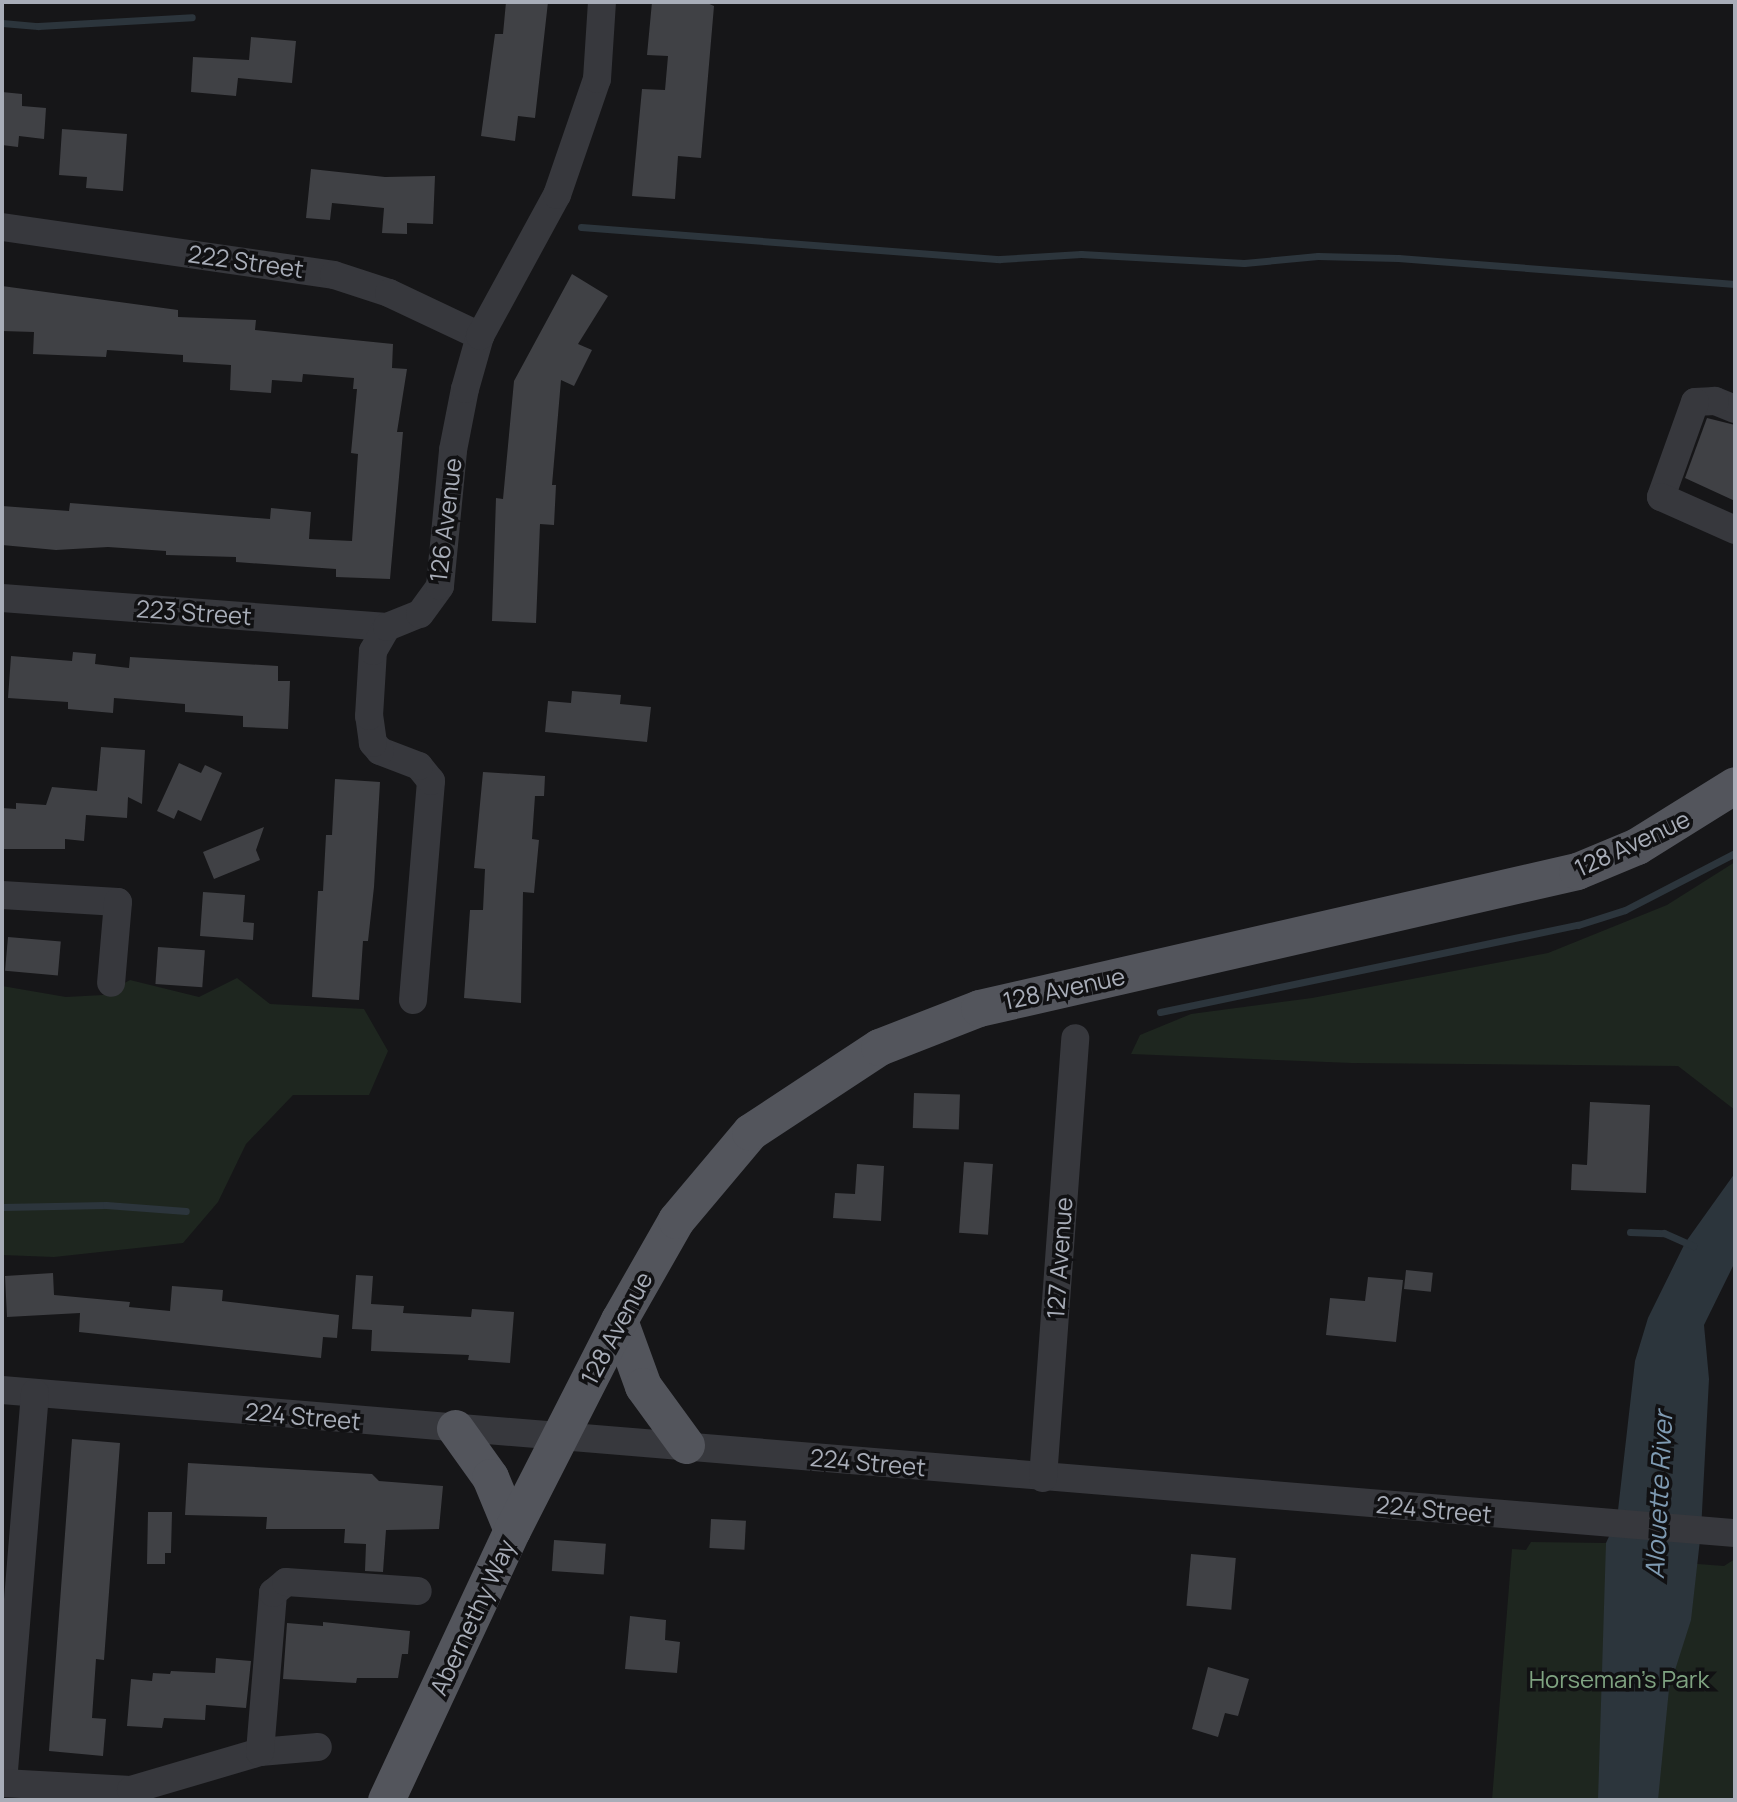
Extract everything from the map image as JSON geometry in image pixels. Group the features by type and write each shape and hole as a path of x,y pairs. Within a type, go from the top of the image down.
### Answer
{"main road":[{"name":"128 Avenue","path":"561,1434 619,1320 677,1220 750,1132 878,1047 1021,996 1577,872 1637,846 1709,805 1735,785"},
{"path":"619,1320 643,1386 686,1445"},
{"path":"455,1428 490,1477 512,1530"},
{"name":"Abernethy Way","path":"386,1800 512,1530 561,1434"}],"street":[{"name":"126 Avenue","path":"387,627 420,614 440,586 453,450 480,336 557,195 597,79 602,2"},
{"name":"222 Street","path":"2,227 334,275 389,293 480,336"},
{"path":"1735,409 1714,401 1695,402 1661,497 1735,530"},
{"name":"223 Street","path":"2,598 387,627"},
{"path":"387,627 373,651 369,732 380,751 427,773 432,793 413,999"},
{"path":"2,894 118,902 111,983"},
{"name":"127 Avenue","path":"1043,1478 1075,1038"},
{"name":"224 Street","path":"2,1390 455,1428 561,1434 1043,1478 1723,1532"},
{"path":"35,1393 3,1783 131,1790 260,1752 318,1747"},
{"path":"260,1752 273,1593 286,1582 418,1591"}],"green space":[{"path":"1735,862 1735,1110 1678,1066 1352,1063 1131,1054 1140,1035 1191,1014 1312,998 1548,953 1667,905"},
{"path":"237,978 270,1004 364,1009 388,1051 369,1095 293,1095 246,1144 218,1202 183,1243 54,1257 2,1255 2,986 66,997 103,995 130,980 199,997"},
{"name":"Horseman's Park","path":"1531,1542 1606,1543 1607,1557 1724,1566 1735,1559 1735,1800 1492,1800 1512,1549 1526,1550"}],"water":[{"name":"Alouette River","path":"1735,1173 1735,1262 1704,1325 1709,1379 1701,1531 1691,1620 1669,1689 1658,1800 1598,1800 1606,1543 1617,1519 1635,1361 1648,1318 1685,1243"}],"building":[{"path":"506,2 548,2 535,118 518,116 515,141 481,136 495,34 503,34"},
{"path":"652,2 705,2 714,6 701,158 678,156 675,199 632,196 642,89 665,90 668,56 647,55"},
{"path":"251,37 296,41 292,83 238,78 236,96 191,92 193,57 249,60"},
{"path":"2,92 22,94 22,106 46,108 44,139 19,136 18,147 2,145"},
{"path":"62,129 127,134 123,191 86,188 87,177 59,175"},
{"path":"311,169 385,177 435,176 433,224 407,223 407,234 382,233 384,208 332,203 330,220 306,218"},
{"path":"572,274 608,296 578,344 592,350 574,386 561,380 552,485 556,485 554,525 540,524 536,623 492,621 496,498 503,499 514,381"},
{"path":"2,286 178,310 178,317 256,320 255,330 393,344 392,368 407,369 397,432 403,432 390,579 336,577 336,569 236,562 236,557 166,555 166,551 108,547 56,550 2,545 2,506 69,511 70,503 270,519 271,508 311,512 309,539 352,541 358,454 351,453 357,389 353,389 354,378 303,374 302,382 272,380 271,393 230,390 231,365 183,362 183,355 107,350 106,357 33,354 34,332 2,331"},
{"path":"1707,418 1735,425 1735,501 1685,478"},
{"path":"73,652 96,654 95,664 129,668 130,657 278,666 278,681 290,681 288,729 243,727 243,716 185,712 185,704 114,698 113,713 68,709 68,702 8,698 11,656 72,661"},
{"path":"572,691 621,695 620,704 651,707 647,742 545,732 548,701 571,703"},
{"path":"101,747 145,750 142,804 128,797 127,818 86,815 84,841 65,839 65,849 2,849 2,808 16,809 16,803 46,805 52,787 97,791"},
{"path":"179,763 201,773 205,765 222,773 201,821 178,810 174,819 157,811"},
{"path":"483,772 545,776 544,796 535,796 532,839 539,840 534,893 523,892 521,1003 464,998 470,910 483,910 485,869 474,868"},
{"path":"335,779 380,782 374,887 368,941 363,941 359,1000 312,997 318,891 323,891 326,835 332,835"},
{"path":"264,827 256,850 260,860 214,879 203,852"},
{"path":"203,892 245,895 243,922 254,923 253,940 200,936"},
{"path":"8,937 61,942 58,975 5,971"},
{"path":"158,947 205,950 202,987 155,984"},
{"path":"914,1093 960,1095 959,1130 913,1128"},
{"path":"1590,1102 1650,1105 1646,1193 1571,1190 1572,1164 1587,1165"},
{"path":"964,1162 993,1164 988,1235 959,1233"},
{"path":"857,1164 884,1166 881,1221 833,1218 835,1193 855,1194"},
{"path":"1406,1270 1433,1273 1431,1292 1404,1289"},
{"path":"53,1273 54,1295 130,1302 129,1307 170,1311 172,1286 223,1290 222,1301 339,1315 337,1338 323,1337 321,1358 79,1332 80,1313 7,1317 5,1276"},
{"path":"356,1275 373,1276 371,1304 404,1306 403,1313 471,1317 472,1309 514,1312 510,1363 468,1360 469,1355 371,1351 372,1330 352,1329"},
{"path":"1368,1277 1403,1280 1396,1342 1326,1335 1330,1298 1365,1301"},
{"path":"72,1439 120,1443 104,1660 96,1659 92,1718 106,1719 103,1756 49,1751"},
{"path":"188,1463 372,1474 379,1481 443,1486 439,1529 386,1530 383,1572 365,1571 366,1544 344,1543 345,1529 266,1529 267,1517 185,1515"},
{"path":"148,1512 172,1512 171,1553 165,1553 165,1564 147,1564"},
{"path":"711,1519 746,1521 744,1550 709,1548"},
{"path":"554,1540 606,1544 604,1575 552,1571"},
{"path":"1191,1554 1236,1558 1231,1610 1186,1606"},
{"path":"630,1616 666,1620 665,1640 680,1642 677,1673 625,1669"},
{"path":"323,1622 410,1631 408,1654 402,1654 398,1678 357,1678 356,1683 283,1679 287,1623 323,1626"},
{"path":"216,1658 251,1661 246,1708 206,1705 205,1720 164,1718 162,1728 127,1726 131,1679 152,1681 153,1673 170,1674 171,1671 215,1673"},
{"path":"1208,1667 1249,1679 1238,1716 1225,1713 1218,1737 1192,1729"}],"waterway":[{"path":"2,23 38,26 192,17"},
{"path":"581,227 1000,259 1081,254 1244,263 1318,256 1398,258 1735,284"},
{"path":"1160,1012 1578,925 1625,910 1735,853"},
{"path":"2,1207 106,1205 186,1211"},
{"path":"1630,1232 1664,1233 1693,1246"}]}
